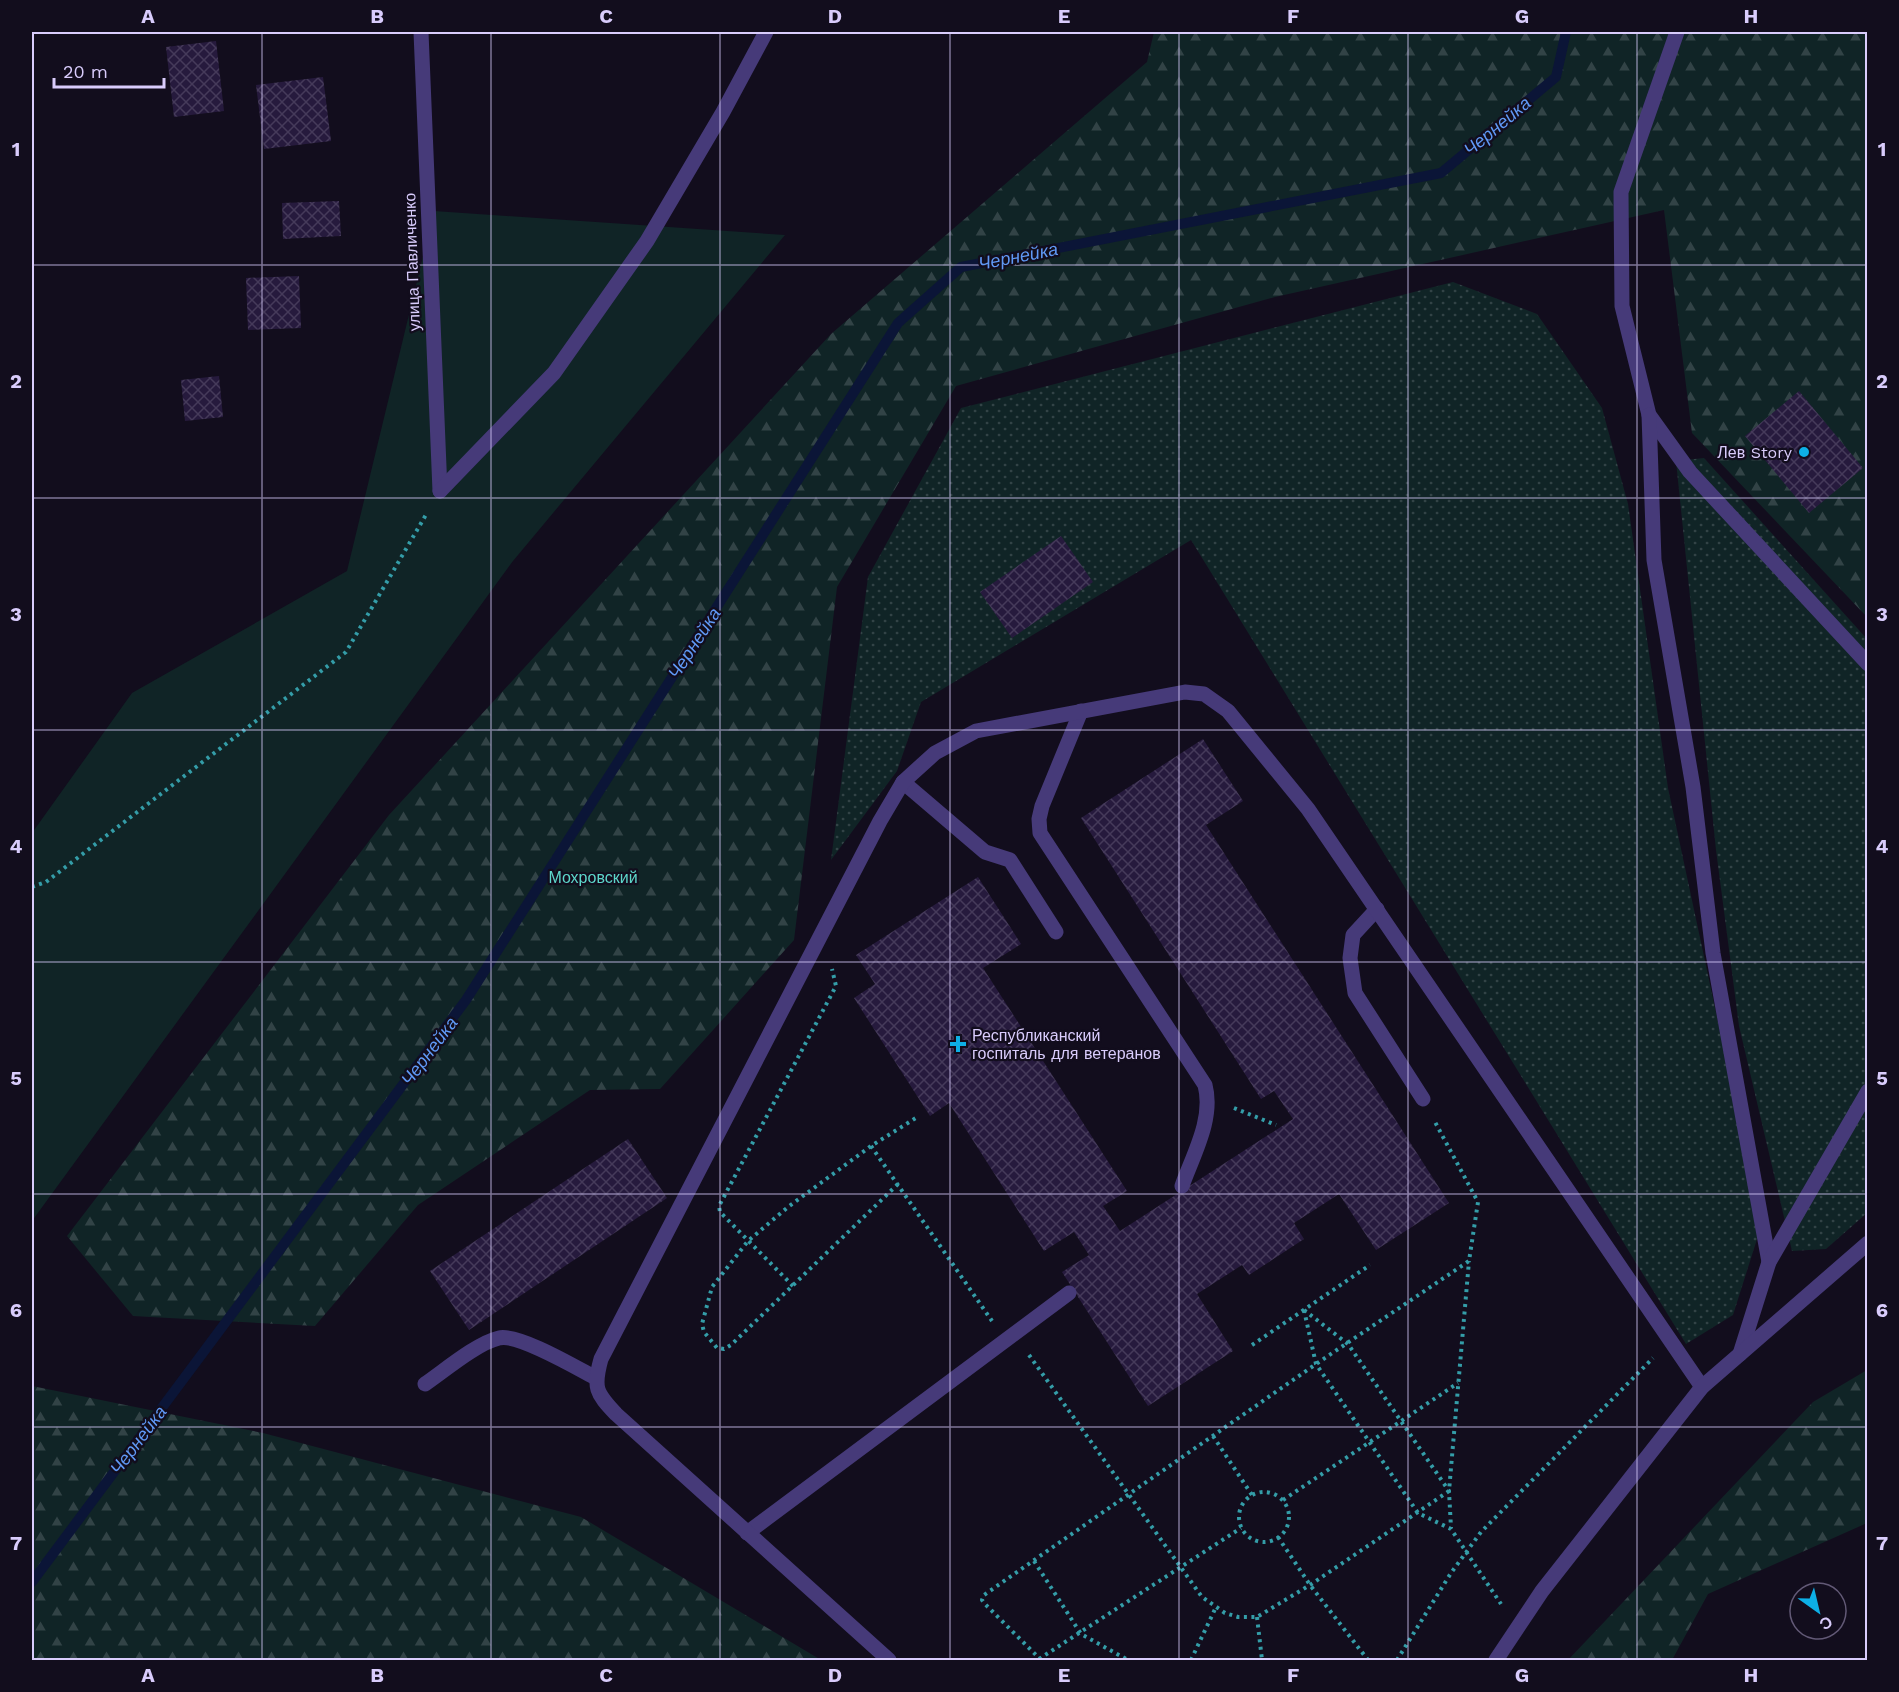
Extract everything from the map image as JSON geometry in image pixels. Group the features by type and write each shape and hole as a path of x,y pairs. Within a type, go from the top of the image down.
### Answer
{"street":[{"name":"улица Павличенко","path":"421,32 440,491"},
{"path":"440,491 554,373 647,242 723,112 766,32"},
{"path":"1677,32 1621,192 1622,306 1649,415 1654,560 1693,787 1713,953 1769,1262"},
{"path":"1649,415 1690,472 1868,664"},
{"path":"890,1660 616,1414 600,1397 596,1378 601,1359 880,821 903,782 935,753 976,731 1185,692 1204,694 1228,711 1308,809 1702,1387"},
{"path":"1081,711 1042,806 1039,819 1040,833 1205,1085 1208,1097 1202,1130 1182,1186"},
{"path":"903,782 985,852 1010,860 1056,932"},
{"path":"1377,909 1353,935 1350,958 1355,993 1423,1099"},
{"path":"1740,1355 1769,1262 1868,1091"},
{"path":"1496,1660 1542,1592 1702,1387 1868,1243"},
{"path":"747,1533 1069,1293"},
{"path":"425,1384 476,1349 500,1337 530,1344 596,1378"}],"path":[{"path":"32,888 45,882 346,652 440,491"},
{"path":"793,1286 720,1212 719,1206 836,986 834,971 813,950"},
{"path":"1208,1097 1276,1125"},
{"path":"1423,1099 1478,1202 1469,1261 1449,1491 1450,1529"},
{"path":"898,1184 731,1346 724,1349 717,1348 704,1332 702,1324 712,1287 748,1241 788,1207 871,1146 919,1116"},
{"path":"871,1146 999,1331 1022,1346 1180,1568 1202,1597 1216,1607 1238,1617 1257,1617 1310,1585 1449,1491"},
{"path":"1242,1528 1040,1660 982,1600 984,1595 1316,1364 1469,1261"},
{"path":"1252,1345 1370,1265"},
{"path":"1304,1310 1348,1344 1449,1491"},
{"path":"1304,1310 1316,1364 1418,1513 1450,1529 1517,1627"},
{"path":"1397,1660 1466,1552 1490,1524 1670,1341"},
{"path":"1283,1500 1459,1382"},
{"path":"1213,1436 1252,1494"},
{"path":"1263,1492 1274,1494 1283,1500 1288,1509 1289,1520 1285,1530 1278,1537 1270,1541 1254,1540 1242,1528 1239,1519 1240,1509 1252,1494 1263,1492"},
{"path":"1278,1537 1310,1585 1368,1660"},
{"path":"1034,1561 1081,1634 1128,1660"},
{"path":"1191,1660 1216,1607"},
{"path":"1257,1617 1262,1660"}],"green space":[{"name":"Мохровский","path":"1154,32 1867,32 1867,617 1692,433 1664,210 1275,297 956,386 837,587 794,940 660,1089 590,1090 418,1205 315,1326 133,1316 67,1236 389,815 831,334 1147,62"},
{"path":"434,211 785,235 513,561 32,1221 32,833 132,693 347,571"},
{"path":"1453,282 1537,314 1602,408 1628,504 1668,788 1727,1064 1758,1236 1733,1315 1686,1344 1191,540 921,702 897,771 831,860 868,577 961,408"},
{"path":"1704,458 1867,639 1867,1213 1826,1249 1792,1251 1739,1026 1716,850 1676,461"},
{"path":"1867,1370 1867,1523 1708,1594 1672,1660 1568,1660 1813,1402"},
{"path":"32,1386 263,1433 581,1517 821,1660 32,1660"}],"building":[{"path":"216,41 224,111 174,117 166,47"},
{"path":"323,77 331,141 264,149 256,85"},
{"path":"339,201 341,236 283,239 282,203"},
{"path":"299,276 301,328 248,330 246,278"},
{"path":"219,376 223,417 185,421 181,380"},
{"name":"Лев Story","path":"1799,391 1863,468 1809,513 1745,436"},
{"path":"1061,536 1093,582 1012,638 980,592"},
{"name":"Республиканский госпиталь для ветеранов","path":"1203,739 1243,801 1206,825 1449,1203 1376,1250 1339,1194 1294,1223 1304,1239 1249,1275 1242,1265 1197,1294 1233,1351 1148,1406 1062,1272 1089,1255 1074,1232 1044,1251 949,1103 930,1116 854,998 875,984 856,955 978,877 1021,944 983,968 1127,1191 1103,1206 1120,1231 1293,1119 1274,1091 1261,1099 1081,818"},
{"path":"628,1139 667,1198 469,1330 430,1271"}],"waterway":[{"name":"Чернейка","path":"32,1582 466,1000 898,323 961,267 1441,173 1556,77 1566,32"}],"place":[{"name":"Лев Story","path":"1804,452"},
{"name":"Республиканский госпиталь для ветеранов","path":"958,1044"}]}
